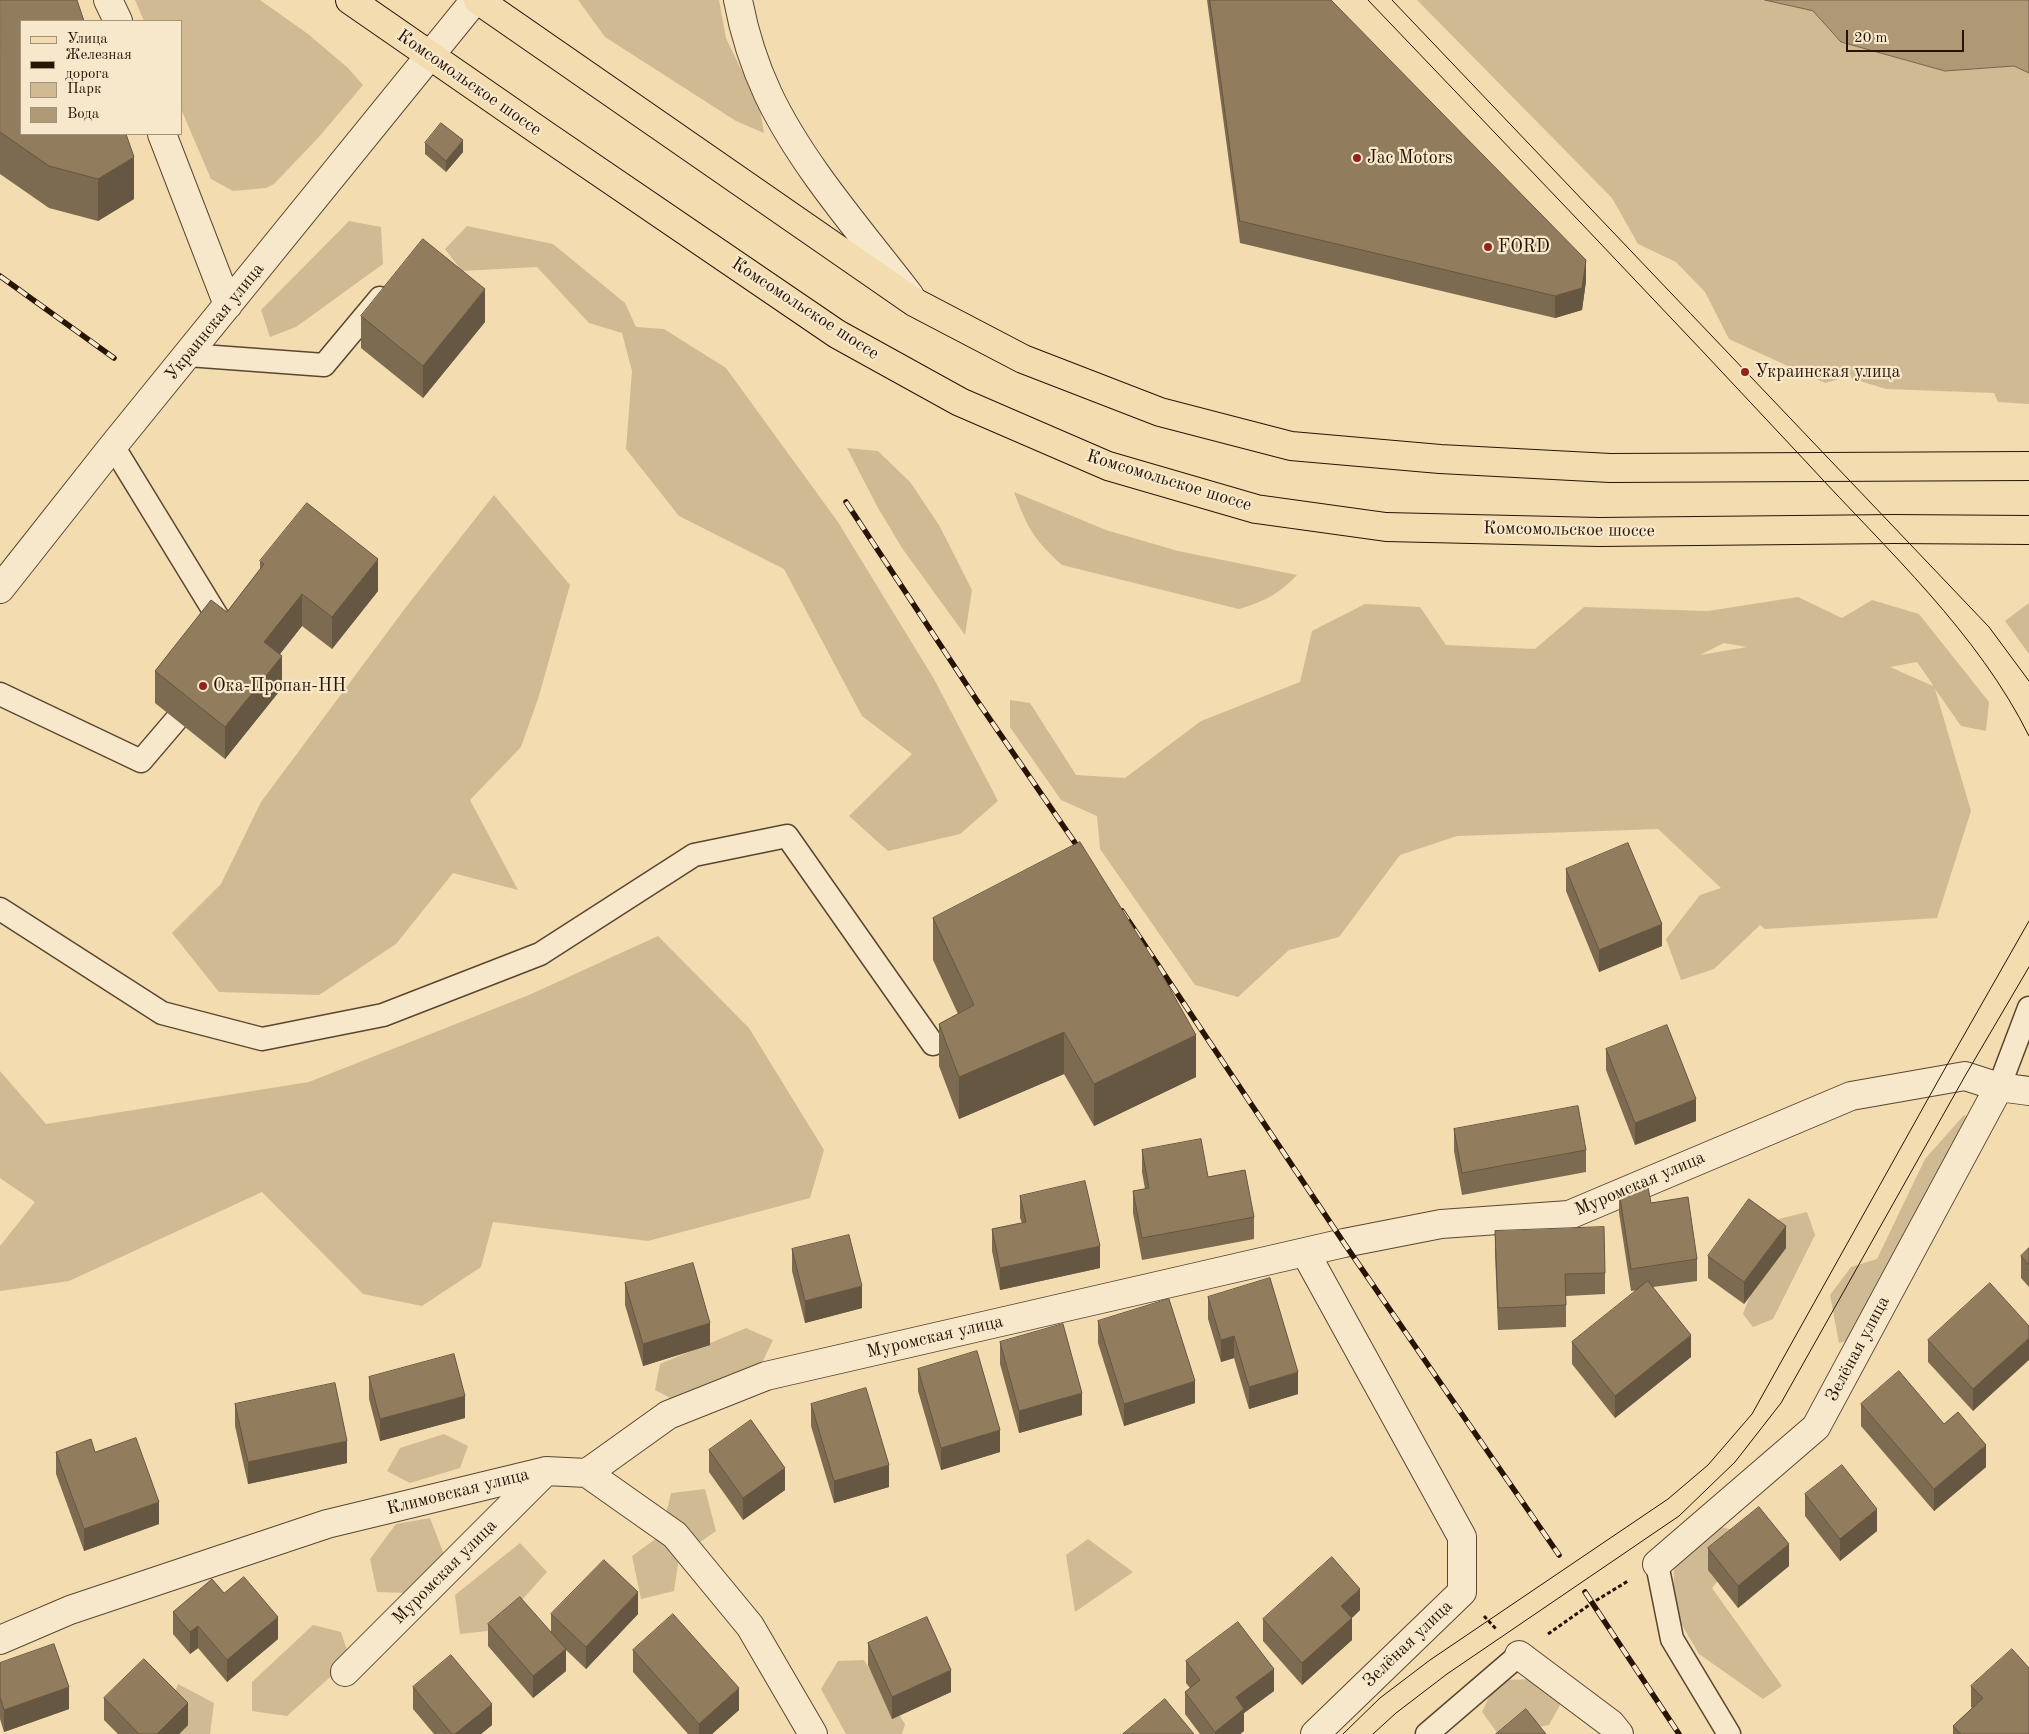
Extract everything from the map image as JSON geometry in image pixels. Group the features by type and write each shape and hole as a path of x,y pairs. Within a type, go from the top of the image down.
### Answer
{"main road":[{"name":"Комсомольское шоссе","path":"350,0 544,135 837,334 960,402 1108,466 1256,509 1386,527 1599,532 1894,529 2029,530"},
{"path":"477,0 914,302 1023,359 1160,412 1291,446 1440,459 1610,468 2029,466"}],"street":[{"path":"108,0 118,20"},
{"name":"Украинская улица","path":"0,589 113,446 430,55 477,0"},
{"path":"738,0 744,32 768,94 790,135 825,186 914,302"},
{"path":"162,135 228,305"},
{"name":"Муромская улица","path":"587,1474 668,1415 766,1376 1344,1242 1441,1224 1569,1215 1851,1096 1965,1076 1999,1087"},
{"path":"1999,1087 2029,1091"},
{"name":"Зелёная улица","path":"1657,1564 1816,1427 1999,1087"},
{"name":"Зелёная улица","path":"1305,1252 1462,1537 1462,1592 1315,1734"},
{"name":"Муромская улица","path":"345,1672 546,1471"},
{"name":"Климовская улица","path":"0,1640 70,1610 327,1524 546,1471 587,1474"},
{"path":"587,1474 675,1535 750,1626 813,1734"},
{"path":"1519,1655 1611,1724 1619,1734"}],"lane":[{"path":"188,355 324,366 394,282"},
{"path":"113,446 231,638"},
{"path":"0,694 141,761 176,720"},
{"path":"0,909 162,1013 262,1039 392,1012 540,954 694,855 787,836 933,1044"},
{"path":"1999,1087 2029,1008"},
{"path":"1657,1564 1672,1639 1728,1734"},
{"path":"1427,1734 1519,1655"}],"path":[{"path":"1462,1592 1519,1655 1592,1602 1657,1564"}],"green space":[{"path":"135,0 260,0 308,34 348,68 363,85 318,138 274,184 266,188 233,191 211,179 182,111 182,20 144,20"},
{"path":"578,0 719,0 726,38 760,109 764,133 736,121 605,37"},
{"path":"1417,0 1765,0 1813,11 1841,42 1945,71 2014,66 2029,73 2029,404 1998,402 1994,393 1886,389 1847,377 1825,383 1729,339 1705,292 1676,262 1638,244 1612,198"},
{"path":"349,221 381,227 383,264 296,327 270,337 261,310"},
{"path":"467,226 553,244 625,303 636,327 664,329 726,368 838,522 934,679 998,801 960,834 888,851 849,816 912,754 862,716 784,569 679,516 626,449 632,371 622,333 589,323 537,267 462,271 445,249"},
{"path":"847,448 878,451 910,482 939,525 972,590 965,635 902,548 878,508"},
{"path":"1014,492 1106,530 1178,551 1297,575 1270,596 1239,609 1062,565 1032,532"},
{"path":"494,495 570,585 539,696 521,747 470,800 518,890 453,873 396,944 319,995 219,992 172,933 221,884 261,802 406,607"},
{"path":"1798,597 1842,618 1872,600 1919,614 1989,702 1986,731 1961,726 1935,689 1971,811 1937,918 1765,929 1760,925 1714,969 1681,980 1666,939 1700,895 1721,888 1658,829 1457,836 1400,855 1339,937 1289,950 1238,997 1195,985 1100,849 1097,816 1061,800 1010,727 1010,700 1030,703 1076,775 1125,778 1201,721 1300,682 1312,631 1365,604 1420,607 1446,645 1535,649 1584,607 1708,611","holes":["1724,643 1747,647 1700,655","1917,662 1933,685 1933,686 1890,667"]},
{"path":"2029,603 2029,654 2005,621"},
{"path":"658,936 749,1028 824,1150 810,1198 648,1241 493,1222 481,1267 422,1306 363,1294 262,1192 69,1281 0,1291 0,1246 35,1202 0,1178 0,1071 46,1124 309,1082 529,995"},
{"path":"1964,1115 1977,1120 1871,1335 1839,1343 1830,1295 1851,1267 1877,1259 1925,1159"},
{"path":"1807,1212 1815,1235 1773,1319 1753,1327 1743,1314 1779,1219"},
{"path":"746,1328 773,1340 759,1369 678,1402 655,1390 660,1364"},
{"path":"444,1434 468,1446 460,1468 410,1483 387,1471 400,1448"},
{"path":"705,1489 716,1531 679,1557 674,1591 641,1599 632,1556 661,1535 671,1493"},
{"path":"430,1518 445,1557 408,1593 377,1592 370,1559 396,1524"},
{"path":"1713,1525 1737,1531 1735,1559 1712,1588 1782,1686 1763,1699 1699,1654 1673,1610 1674,1560"},
{"path":"1088,1539 1133,1572 1075,1612 1066,1555"},
{"path":"520,1543 547,1572 495,1630 460,1634 455,1595"},
{"path":"313,1625 341,1632 350,1659 287,1716 252,1711 252,1682"},
{"path":"864,1660 905,1724 902,1734 846,1734 821,1689 838,1661"},
{"path":"1538,1679 1561,1703 1549,1725 1498,1734 1482,1712 1497,1680"},
{"path":"178,1684 214,1703 210,1734 179,1734 164,1721"}],"water":[{"path":"1765,0 2029,0 2029,73 2014,66 1945,71 1841,42 1813,11"}],"building":[{"path":"0,0 77,0 84,20 20,20 20,135 126,135 134,157 98,179 49,166 0,132"},
{"path":"1210,0 1331,0 1586,260 1582,288 1555,296 1240,221"},
{"path":"441,123 463,140 446,161 425,143"},
{"path":"423,239 485,289 423,366 361,316"},
{"path":"307,503 378,559 332,617 302,594 264,642 282,656 225,727 155,671 211,600 227,612 264,564 260,561"},
{"path":"1080,842 1156,964 1196,1035 1094,1084 1064,1032 959,1077 939,1024 974,1005 933,918"},
{"path":"1628,843 1662,924 1599,950 1566,869"},
{"path":"1667,1025 1696,1099 1635,1123 1606,1049"},
{"path":"1578,1106 1586,1150 1462,1173 1454,1129"},
{"path":"1201,1139 1208,1177 1245,1170 1254,1217 1142,1238 1133,1191 1149,1188 1142,1150"},
{"path":"1085,1181 1100,1246 1000,1268 992,1229 1026,1222 1020,1196"},
{"path":"1648,1187 1651,1203 1688,1197 1697,1259 1631,1269 1619,1191"},
{"path":"1749,1199 1786,1226 1744,1282 1708,1256"},
{"path":"1604,1227 1605,1273 1565,1274 1566,1305 1498,1308 1495,1231"},
{"path":"849,1235 862,1286 805,1301 792,1249"},
{"path":"2029,1248 2029,1265 2021,1256"},
{"path":"693,1263 710,1323 643,1344 625,1283"},
{"path":"1270,1278 1298,1372 1249,1387 1234,1336 1221,1340 1208,1297"},
{"path":"1648,1281 1691,1335 1615,1396 1572,1342"},
{"path":"1990,1283 2029,1326 2029,1338 1973,1389 1928,1340"},
{"path":"1169,1299 1195,1381 1124,1404 1098,1321"},
{"path":"1063,1324 1082,1393 1019,1411 1000,1342"},
{"path":"977,1351 1000,1430 941,1448 918,1369"},
{"path":"454,1354 465,1396 380,1419 369,1377"},
{"path":"1899,1371 1944,1424 1958,1412 1986,1445 1934,1489 1861,1404"},
{"path":"335,1383 347,1441 248,1462 235,1404"},
{"path":"866,1388 889,1465 834,1481 811,1404"},
{"path":"751,1420 785,1468 743,1498 709,1450"},
{"path":"136,1438 159,1502 84,1529 56,1452 91,1439 95,1452"},
{"path":"1842,1465 1877,1509 1840,1539 1805,1494"},
{"path":"1759,1507 1789,1544 1738,1586 1708,1548"},
{"path":"1332,1557 1360,1589 1341,1606 1352,1618 1302,1663 1263,1619"},
{"path":"604,1560 638,1592 586,1647 551,1614"},
{"path":"244,1577 278,1617 227,1660 198,1626 190,1632 173,1612 212,1579 224,1593"},
{"path":"520,1597 566,1649 533,1676 488,1624"},
{"path":"673,1614 739,1688 699,1724 633,1650"},
{"path":"927,1617 951,1670 892,1697 868,1643"},
{"path":"1238,1622 1274,1669 1236,1697 1244,1709 1215,1732 1185,1692 1200,1680 1186,1661"},
{"path":"54,1644 69,1687 4,1710 0,1697 0,1663"},
{"path":"2012,1649 2029,1668 2029,1734 1961,1734 1953,1726 1983,1698 1971,1686"},
{"path":"451,1655 492,1704 455,1734 452,1734 413,1687"},
{"path":"144,1659 188,1703 157,1734 139,1734 104,1698"},
{"path":"1165,1699 1194,1734 1123,1734"},
{"path":"1526,1709 1546,1734 1496,1734"}],"tram line":[{"path":"1368,0 1900,561 1958,627 1984,662 2008,698 2029,736"},
{"path":"1392,0 1989,627 2029,681"},
{"path":"1343,1734 1380,1698 1430,1660 1668,1499 1708,1465 1752,1414 2029,921"},
{"path":"1373,1734 1396,1713 1447,1674 1679,1516 1735,1462 1781,1403 1965,1076 2029,967"}],"railway":[{"path":"0,276 114,358"},
{"path":"846,502 976,699 1084,856"},
{"path":"1122,911 1344,1243 1559,1555"},
{"path":"1585,1592 1679,1734"}],"place":[{"name":"Jac Motors","path":"1357,158"},
{"name":"FORD","path":"1488,247"},
{"name":"Украинская улица","path":"1745,372"},
{"name":"Ока-Пропан-НН","path":"203,686"}]}
